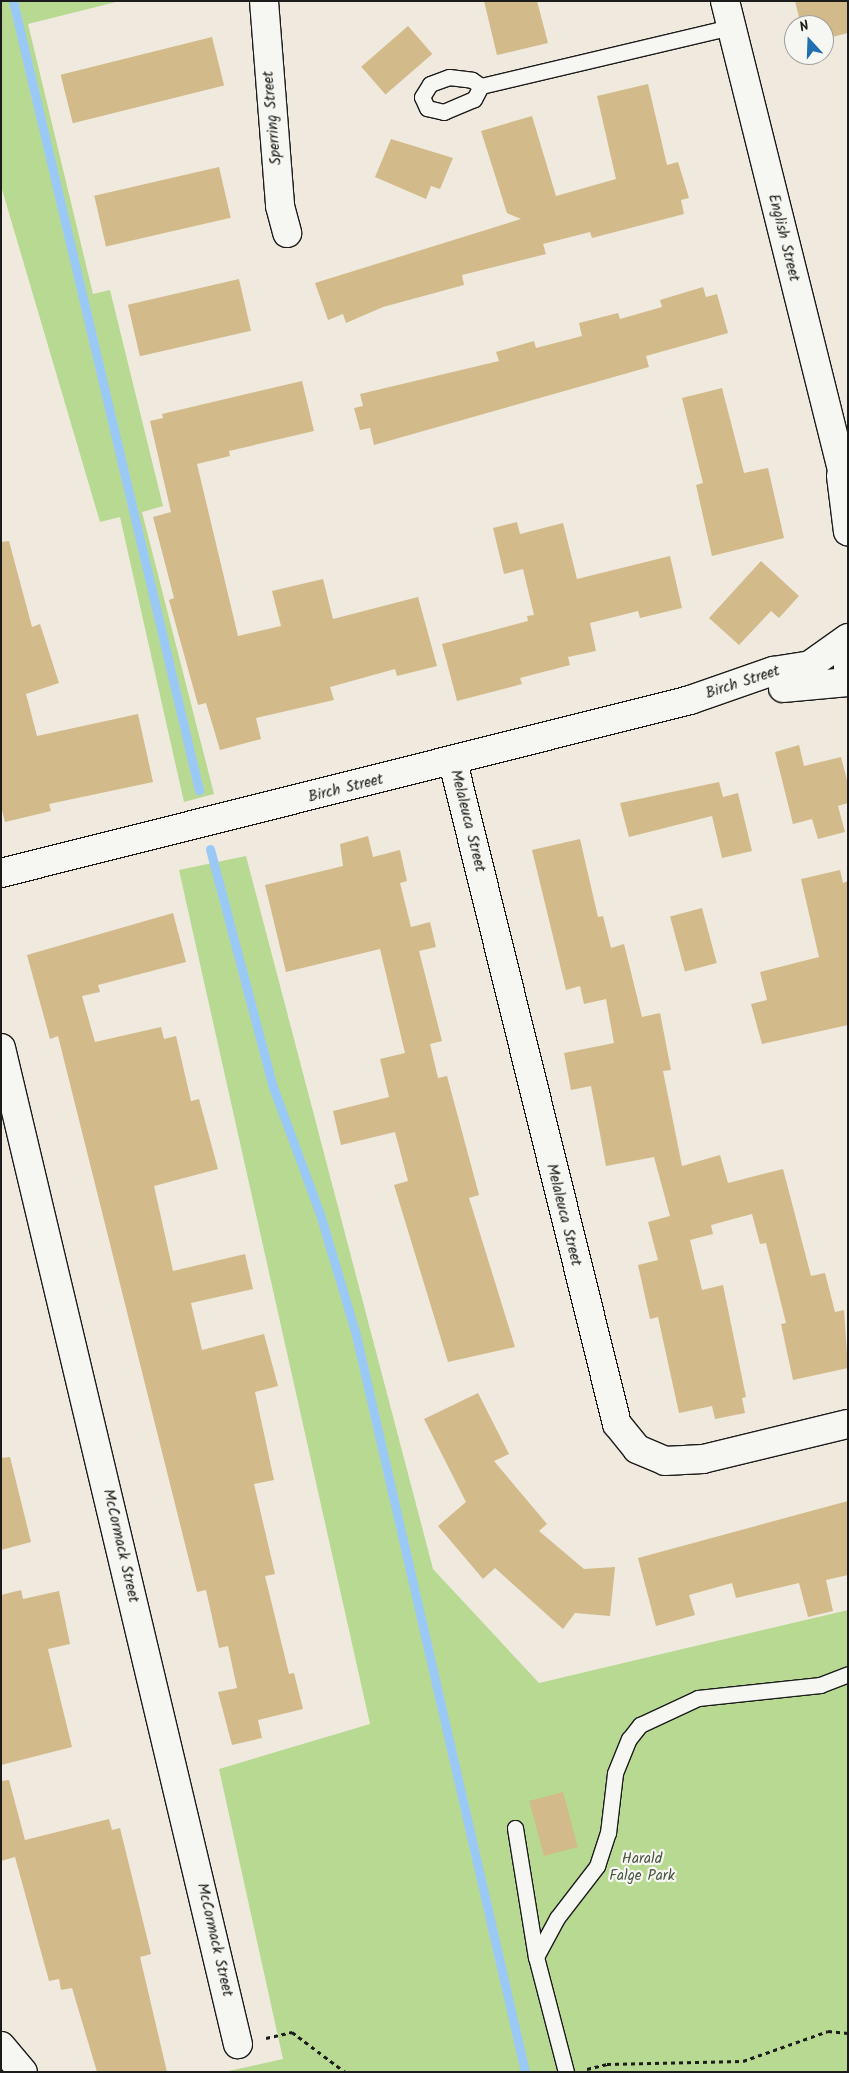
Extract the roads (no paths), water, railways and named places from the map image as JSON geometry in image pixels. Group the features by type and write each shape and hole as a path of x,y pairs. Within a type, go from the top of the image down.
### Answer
{"street":[{"name":"Sperring Street","path":"264,1 280,206 287,233"},
{"name":"English Street","path":"728,14 844,484 848,532"},
{"path":"848,639 848,668"},
{"name":"Birch Street","path":"1,873 453,762 690,700 773,671 810,665 848,639"},
{"name":"Birch Street","path":"690,700 848,682"},
{"name":"Melaleuca Street","path":"453,762 617,1424 637,1449 665,1461 703,1459 848,1424"},
{"name":"McCormack Street","path":"1,1048 238,2044"},
{"path":"1,2046 23,2072"}],"lane":[{"path":"481,86 728,14"},
{"path":"536,1957 557,1918 598,1866 608,1833 615,1772 640,1725 698,1698 820,1685 848,1674"},
{"path":"515,1828 536,1957 566,2072"}],"waterway":[{"path":"13,1 199,790"},
{"path":"210,849 273,1087 320,1214 356,1335 525,2072"}],"park label":[{"name":"Harald Falge Park","path":"642,1868"}]}
